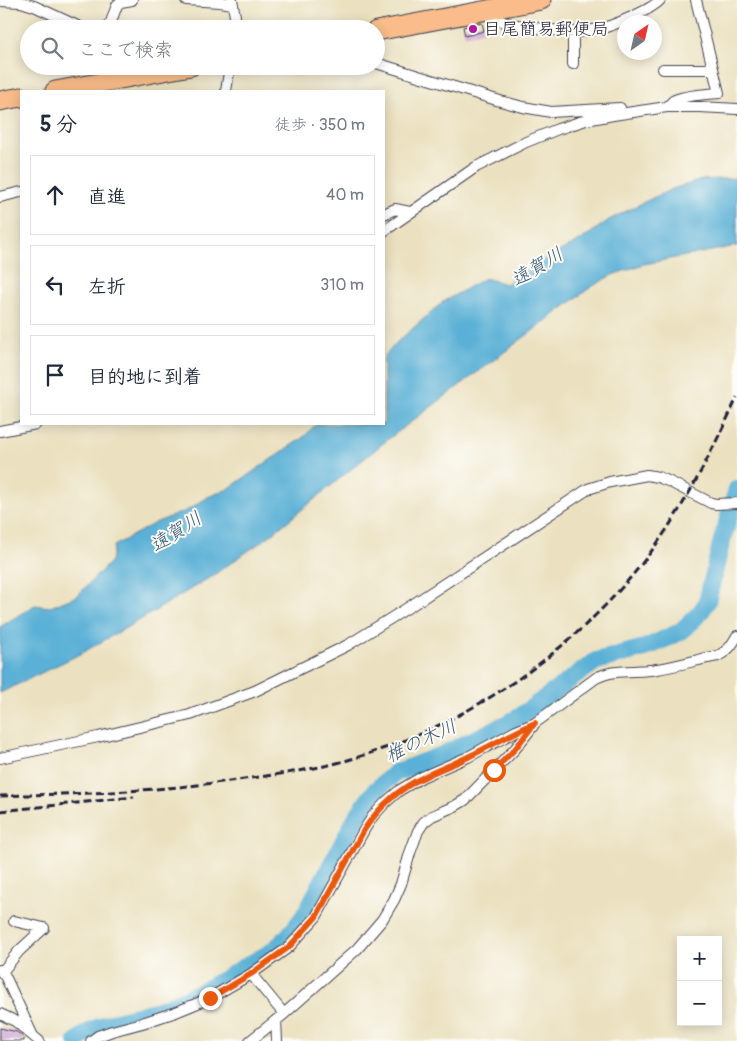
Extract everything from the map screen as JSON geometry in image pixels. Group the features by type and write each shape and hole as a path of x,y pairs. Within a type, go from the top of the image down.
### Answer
{"highway":[{"path":"385,29 541,0"},
{"path":"60,90 142,75"},
{"path":"0,101 20,97"}],"street":[{"path":"112,20 117,4 132,0"},
{"path":"186,0 233,2 234,20"},
{"path":"486,11 493,18 514,24 573,32 599,29 649,9 660,0"},
{"path":"667,107 673,101 680,99 719,93 696,0"},
{"path":"0,1 21,2 64,20"},
{"path":"573,32 573,64"},
{"path":"385,66 508,103 550,112 619,108 640,111"},
{"path":"667,71 713,69"},
{"path":"226,90 229,75"},
{"path":"385,230 476,168 526,142 558,129 586,120 667,107 737,110"},
{"path":"0,197 20,192"},
{"path":"385,214 394,209 410,212"},
{"path":"0,431 31,425"},
{"path":"0,758 190,715 255,691 348,646 588,490 610,482 647,475 668,481 712,503 737,503"},
{"path":"90,1041 98,1036 176,1012 210,998 251,974 289,947 316,917 373,816 400,790 422,777 468,757 535,723 604,674 657,670 718,656 731,647 737,636"},
{"path":"250,1041 280,1017 357,948 382,920 394,900 418,831 424,822 432,816 465,800 515,749 535,723"},
{"path":"14,920 44,928 1,971 35,1038"},
{"path":"251,974 280,1017 278,1041"},
{"path":"0,1014 15,1021 35,1038"}],"water":[{"name":"遠賀川","path":"737,178 737,246 644,264 612,275 591,287 387,440 267,538 212,576 80,654 0,693 0,627 35,605 50,607 77,596 111,561 114,546 155,523 188,510 208,497 228,489 305,436 315,425 385,425 385,356 396,343 443,302 485,278 506,284 543,260 554,258 560,251 578,242 609,220 672,189 702,180"}],"building":[{"name":"目尾簡易郵便局","path":"482,23 484,31 465,36 463,27"},
{"path":"0,1028 17,1032 24,1038 24,1041 0,1041"}],"waterway":[{"name":"椎の木川","path":"77,1041 85,1034 115,1021 158,1010 194,995 276,948 288,937 304,916 356,818 375,791 395,773 442,755 516,719 596,661 645,648 680,632 700,613 707,602 737,489"}],"railway":[{"path":"0,796 192,786 314,768 355,758 396,744 475,706 547,658 580,630 640,566 669,527 705,464 737,398"},
{"path":"0,811 134,797"}],"place":[{"name":"目尾簡易郵便局","path":"473,29"}],"route":[{"path":"210,998 251,974 289,947 316,917 373,816 400,790 422,777 468,757 535,723 515,749 494,770"}]}
